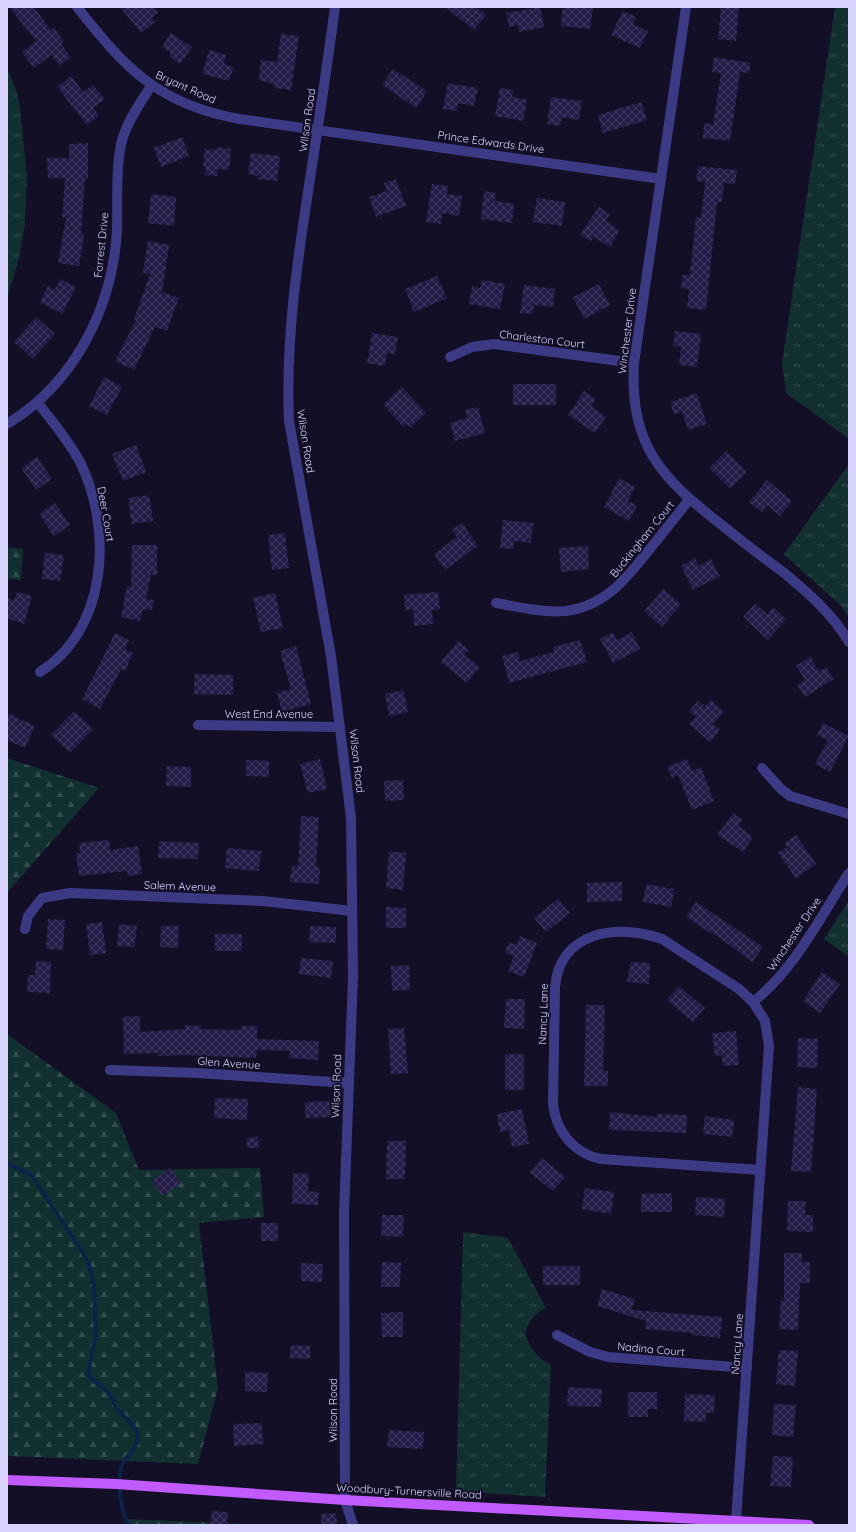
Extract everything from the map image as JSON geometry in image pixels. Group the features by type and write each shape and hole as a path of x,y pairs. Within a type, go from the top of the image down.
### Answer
{"main road":[{"name":"Woodbury-Turnersville Road","path":"7,1480 116,1484 345,1500 809,1525"}],"street":[{"name":"Bryant Road","path":"77,7 122,62 151,86 196,107 223,116 318,129"},
{"name":"Wilson Road","path":"335,7 292,308 287,383 289,421 329,648 351,818 352,977 344,1213 345,1500 353,1525"},
{"name":"Winchester Drive","path":"686,7 634,363 635,408 644,440 663,473 674,486 689,500 812,596 837,623 849,642"},
{"name":"Forrest Drive","path":"7,424 38,403 70,366 93,327 102,306 113,268 120,152 123,137 136,109 151,86"},
{"name":"Prince Edwards Drive","path":"318,129 661,179"},
{"name":"Charleston Court","path":"450,357 472,347 494,344 634,363"},
{"name":"Deer Court","path":"38,403 70,446 89,483 99,530 100,550 91,607 86,620 65,653 54,663 40,672"},
{"name":"Buckingham Court","path":"496,603 558,611 580,608 599,601 611,593 626,578 689,500"},
{"name":"West End Avenue","path":"198,725 340,727"},
{"path":"762,768 781,789 790,796 849,814"},
{"name":"Winchester Drive","path":"753,1002 770,988 784,972 849,873"},
{"name":"Salem Avenue","path":"25,929 28,916 42,898 70,894 263,901 352,911"},
{"name":"Nancy Lane","path":"736,1520 747,1368 769,1038 765,1021 753,1002 739,990 675,947 655,936 621,931 603,933 585,940 570,951 557,976 552,1098 554,1115 562,1131 575,1146 591,1156 606,1160 760,1170"},
{"name":"Glen Avenue","path":"110,1070 198,1073 348,1083"},
{"name":"Nadina Court","path":"557,1335 590,1352 608,1357 747,1368"}],"green space":[{"path":"835,7 849,7 849,439 786,393 782,363"},
{"path":"7,68 16,89 20,108 27,175 25,224 19,258 7,299"},
{"path":"849,464 849,618 840,605 784,554"},
{"path":"7,547 23,549 21,580 7,579"},
{"path":"7,758 99,788 7,893"},
{"path":"849,900 849,957 824,939"},
{"path":"7,1034 116,1113 139,1170 260,1168 264,1217 199,1223 218,1388 198,1464 7,1456"},
{"path":"463,1232 508,1238 546,1308 532,1318 525,1333 534,1352 541,1359 551,1365 545,1497 456,1491"},
{"path":"125,1519 245,1524 246,1525 129,1525"}],"building":[{"path":"9,7 34,7 51,30 54,28 64,42 61,44 71,57 60,66 51,55 34,68 22,52 36,41"},
{"path":"120,7 153,7 158,13 152,18 155,22 141,33"},
{"path":"445,7 476,7 486,15 474,30"},
{"path":"540,7 544,27 519,32 518,25 509,27 506,13"},
{"path":"563,7 593,7 590,29 561,26"},
{"path":"721,7 739,7 736,41 718,39"},
{"path":"623,11 636,17 633,24 648,31 640,48 611,35"},
{"path":"171,33 192,47 180,64 169,56 171,53 162,47"},
{"path":"281,34 299,36 291,90 274,88 275,85 259,80 261,60 277,62"},
{"path":"209,50 226,55 224,64 234,67 229,81 202,74"},
{"path":"714,57 750,63 749,73 740,72 730,141 703,138 704,123 713,124 721,73 712,72"},
{"path":"393,69 427,91 416,108 382,85"},
{"path":"71,76 83,92 93,85 105,99 93,108 99,116 87,125 57,87"},
{"path":"448,83 478,88 474,106 458,103 457,111 443,109"},
{"path":"500,88 513,90 512,97 527,100 523,121 495,116"},
{"path":"551,97 582,101 579,120 562,117 560,126 547,124"},
{"path":"641,102 647,120 603,133 598,115"},
{"path":"182,137 189,156 161,167 154,148"},
{"path":"88,143 88,178 85,178 81,234 84,235 79,266 58,263 66,217 62,217 65,178 48,178 47,158 69,158 69,144"},
{"path":"217,147 231,149 229,170 218,169 217,176 205,175 206,167 203,167 205,149 216,150"},
{"path":"251,153 280,156 277,181 258,179 259,176 248,174"},
{"path":"698,166 737,170 735,184 724,183 722,202 717,202 706,310 687,308 689,289 681,288 683,275 690,275 696,217 701,218 705,182 696,181"},
{"path":"396,179 406,206 376,217 369,197 387,191 384,183"},
{"path":"432,184 448,186 447,194 462,196 459,216 442,213 441,224 426,222"},
{"path":"484,191 496,193 495,201 514,204 512,223 481,219"},
{"path":"151,194 176,197 174,226 148,223"},
{"path":"537,198 565,202 562,226 533,222"},
{"path":"599,207 610,214 606,221 620,231 610,247 594,237 591,241 580,234"},
{"path":"148,241 169,245 162,292 179,298 167,331 155,327 134,370 115,361 136,320 134,319 150,274 143,273"},
{"path":"437,276 447,298 414,312 405,289"},
{"path":"60,279 76,287 62,314 40,302 48,286 55,290"},
{"path":"482,280 505,284 500,309 469,304 472,286 480,288"},
{"path":"599,284 610,305 584,319 573,297"},
{"path":"524,285 555,289 553,307 534,305 533,314 520,313"},
{"path":"36,317 55,334 33,359 14,342"},
{"path":"675,331 701,334 697,367 679,365 681,347 673,346"},
{"path":"372,333 398,337 395,354 387,353 385,366 367,363"},
{"path":"104,377 122,387 107,415 89,406"},
{"path":"513,384 556,384 556,405 513,405"},
{"path":"402,387 426,413 410,428 407,424 403,427 383,404"},
{"path":"584,391 596,399 591,406 606,417 595,433 568,415"},
{"path":"697,393 707,424 688,430 682,412 674,414 670,402"},
{"path":"478,407 485,433 455,441 450,423 467,418 465,410"},
{"path":"136,445 146,472 123,481 112,454"},
{"path":"726,451 747,472 730,489 709,468"},
{"path":"37,457 52,479 36,490 21,468"},
{"path":"619,478 635,487 628,501 637,506 629,521 604,507"},
{"path":"767,480 792,501 780,516 767,505 762,512 749,502"},
{"path":"149,495 153,521 132,524 128,498"},
{"path":"55,503 70,525 54,536 39,514"},
{"path":"503,520 533,523 531,543 514,541 513,549 500,548"},
{"path":"462,523 478,546 445,570 434,554 457,537 452,530"},
{"path":"285,533 289,568 272,570 268,535"},
{"path":"132,545 157,545 157,575 151,575 146,599 154,600 152,610 143,609 140,621 121,617 127,586 131,587"},
{"path":"588,546 589,569 561,572 559,548"},
{"path":"45,553 64,555 60,581 42,579"},
{"path":"695,558 699,566 711,559 720,576 693,590 681,566"},
{"path":"663,589 681,604 662,627 644,611"},
{"path":"17,592 32,596 24,624 7,618 7,598 14,600"},
{"path":"438,592 440,609 432,610 433,624 414,626 413,609 405,610 404,595"},
{"path":"275,593 283,628 261,632 253,598"},
{"path":"755,604 767,614 773,607 786,619 768,640 743,617"},
{"path":"613,632 617,640 632,632 640,649 613,663 600,639"},
{"path":"115,633 129,640 125,649 133,653 125,671 121,669 100,709 82,699"},
{"path":"580,640 587,662 509,683 502,656 518,652 520,661 554,652 553,647"},
{"path":"458,641 469,650 464,655 480,667 467,683 441,662"},
{"path":"296,646 311,704 282,712 277,693 291,689 280,651"},
{"path":"810,657 819,671 826,667 834,679 805,697 797,685 805,680 796,666"},
{"path":"195,674 233,675 233,695 194,694"},
{"path":"403,690 408,712 389,716 385,694"},
{"path":"711,700 724,712 713,724 720,730 710,742 689,724 696,717 689,711 698,701 705,706"},
{"path":"74,711 93,729 70,753 51,735"},
{"path":"7,713 35,726 25,748 7,740"},
{"path":"823,723 849,736 830,772 815,764 828,740 817,735"},
{"path":"320,759 327,789 308,793 300,764"},
{"path":"687,759 692,771 701,767 714,801 692,810 678,775 672,778 667,767"},
{"path":"246,760 269,761 269,777 246,776"},
{"path":"167,766 191,767 191,787 166,786"},
{"path":"403,780 404,800 385,801 384,781"},
{"path":"733,813 742,820 738,826 753,837 743,852 717,835"},
{"path":"301,816 319,817 316,867 320,868 319,884 290,882 292,866 298,866"},
{"path":"796,835 816,864 796,878 778,853 787,847 784,843"},
{"path":"109,840 110,850 138,846 142,874 128,876 127,871 79,876 76,853 80,853 79,843"},
{"path":"159,841 199,843 198,859 158,858"},
{"path":"227,848 261,851 259,871 225,868"},
{"path":"389,851 406,853 403,890 386,888"},
{"path":"622,882 622,901 587,902 587,883"},
{"path":"646,884 674,889 671,907 643,902"},
{"path":"558,899 570,913 546,932 534,918"},
{"path":"696,902 763,947 752,962 713,933 712,934 686,917"},
{"path":"386,907 406,908 406,928 386,928"},
{"path":"48,919 65,920 63,950 46,949"},
{"path":"102,922 106,953 90,955 86,924"},
{"path":"119,924 137,926 134,947 117,946"},
{"path":"161,926 179,926 178,948 160,947"},
{"path":"310,926 336,927 336,943 309,942"},
{"path":"215,934 242,934 242,951 215,951"},
{"path":"520,936 537,943 524,977 508,971 514,956 505,953 509,942 516,945"},
{"path":"301,958 333,961 331,978 299,974"},
{"path":"36,961 51,962 50,993 27,992 28,975 35,975"},
{"path":"631,962 650,963 649,984 627,982"},
{"path":"409,965 410,990 392,991 391,966"},
{"path":"822,972 840,984 820,1013 803,1001"},
{"path":"679,986 705,1008 693,1022 667,1000"},
{"path":"506,999 525,999 524,1029 504,1028"},
{"path":"586,1005 605,1005 603,1071 608,1071 608,1086 584,1086"},
{"path":"140,1016 140,1032 185,1029 185,1025 201,1026 201,1029 241,1030 241,1026 257,1026 257,1039 319,1041 318,1060 289,1058 290,1051 257,1050 256,1058 184,1055 159,1056 159,1053 124,1054 123,1017"},
{"path":"404,1028 408,1073 391,1074 388,1029"},
{"path":"736,1031 739,1065 723,1066 722,1055 715,1056 712,1033"},
{"path":"798,1038 818,1039 817,1068 797,1067"},
{"path":"505,1054 524,1054 524,1090 505,1090"},
{"path":"798,1087 817,1089 811,1172 791,1171"},
{"path":"215,1098 248,1099 247,1120 214,1118"},
{"path":"330,1101 331,1117 305,1118 305,1102"},
{"path":"522,1109 529,1144 512,1147 509,1130 500,1132 497,1114"},
{"path":"610,1112 657,1117 657,1114 687,1115 686,1133 609,1130"},
{"path":"705,1116 734,1120 732,1137 703,1134"},
{"path":"258,1137 259,1148 247,1148 247,1138"},
{"path":"387,1141 406,1141 405,1179 386,1179"},
{"path":"542,1158 565,1177 553,1191 530,1173"},
{"path":"170,1168 181,1183 162,1196 152,1181"},
{"path":"293,1173 309,1174 308,1191 319,1192 318,1205 292,1204"},
{"path":"585,1188 614,1192 611,1214 582,1209"},
{"path":"672,1193 672,1212 641,1212 641,1194"},
{"path":"696,1197 725,1199 724,1217 695,1215"},
{"path":"788,1201 806,1201 805,1215 813,1215 813,1232 787,1231"},
{"path":"382,1215 404,1215 403,1237 381,1236"},
{"path":"261,1223 278,1223 278,1241 261,1241"},
{"path":"784,1253 802,1253 802,1262 810,1262 810,1283 800,1283 798,1330 779,1329 781,1300 784,1301"},
{"path":"382,1262 401,1263 400,1287 381,1287"},
{"path":"301,1263 323,1264 322,1282 301,1281"},
{"path":"543,1266 580,1266 580,1285 543,1285"},
{"path":"602,1289 635,1299 631,1310 722,1317 720,1338 692,1335 692,1333 645,1329 646,1321 597,1306"},
{"path":"403,1312 403,1337 382,1337 381,1313"},
{"path":"291,1345 310,1346 310,1359 290,1358"},
{"path":"779,1350 798,1351 795,1386 776,1384"},
{"path":"245,1372 268,1373 267,1392 245,1391"},
{"path":"568,1387 602,1389 601,1407 567,1406"},
{"path":"628,1392 657,1392 657,1409 648,1409 648,1417 628,1417"},
{"path":"685,1394 715,1395 714,1413 706,1413 706,1422 684,1421"},
{"path":"774,1404 796,1405 793,1437 772,1435"},
{"path":"262,1423 263,1444 234,1446 233,1424"},
{"path":"389,1430 424,1432 423,1449 387,1447"},
{"path":"773,1456 793,1457 791,1487 770,1486"},
{"path":"212,1511 228,1512 227,1525 210,1525"},
{"path":"336,1513 337,1525 321,1525 321,1514"}],"waterway":[{"path":"7,1163 32,1176 83,1253 89,1265 94,1286 96,1335 88,1372 94,1381 109,1393 116,1408 136,1429 138,1438 137,1443 123,1463 119,1481 122,1506 129,1525"}]}
